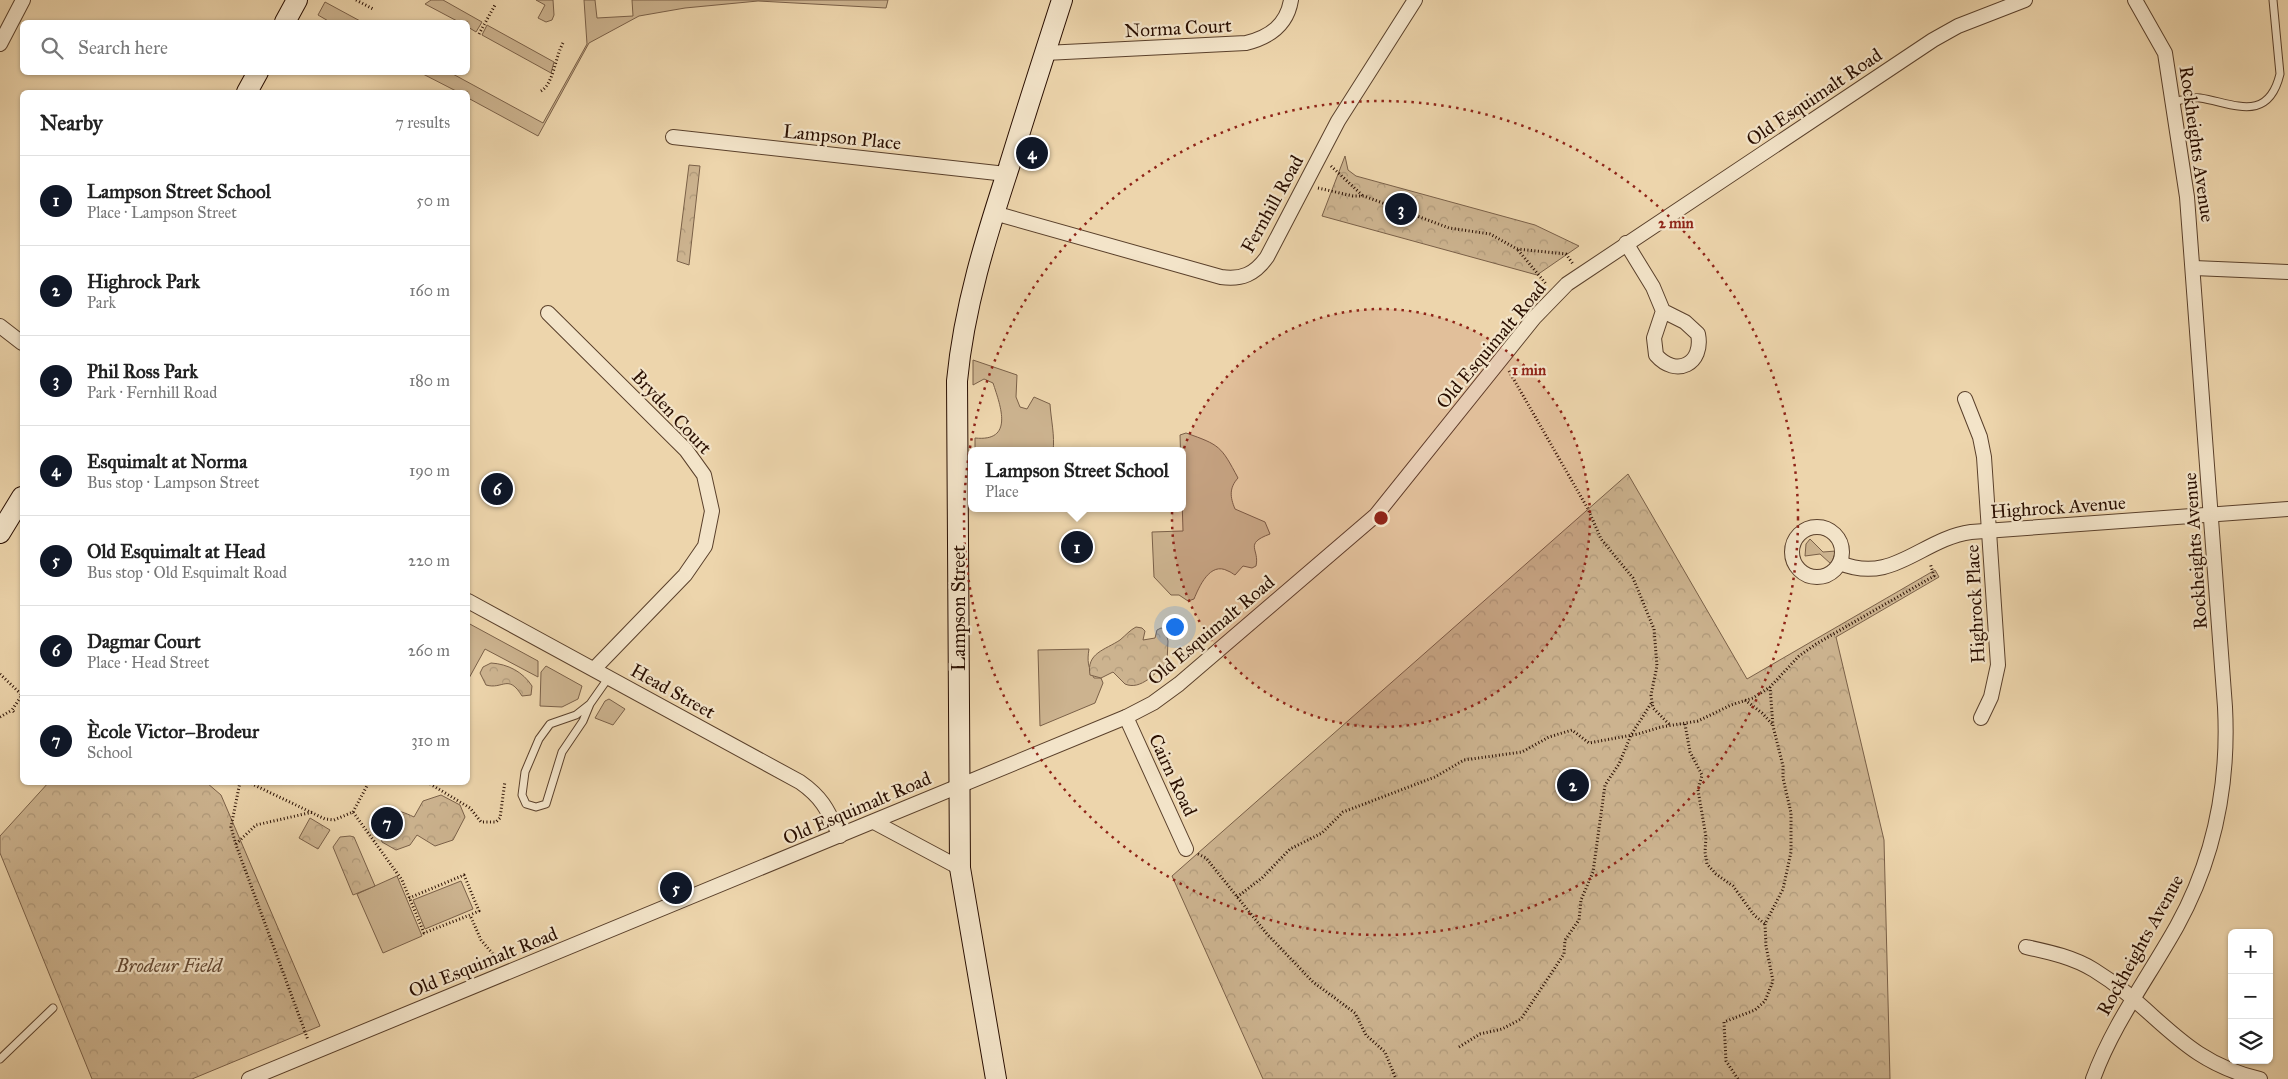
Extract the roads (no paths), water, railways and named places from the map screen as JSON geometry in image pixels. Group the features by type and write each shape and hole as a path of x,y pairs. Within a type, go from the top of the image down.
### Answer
{"main road":[{"path":"285,20 296,0"},
{"name":"Lampson Street","path":"996,1079 960,868 957,381 961,337 969,300 1006,174 1062,0"},
{"path":"248,90 256,75"},
{"path":"0,533 20,505"}],"street":[{"path":"0,44 23,0"},
{"name":"Norma Court","path":"1045,53 1246,43 1265,37 1281,26 1290,9 1291,0"},
{"name":"Fernhill Road","path":"994,213 1232,278 1253,273 1261,266 1338,122 1415,0"},
{"name":"Old Esquimalt Road","path":"249,1079 874,822 1126,717 1153,703 1178,684 1376,515 1534,318 1555,295 1580,275 1932,40 1958,26 2025,0"},
{"name":"Rockheights Avenue","path":"2093,1079 2111,1037 2195,890 2209,850 2222,790 2226,728 2194,268 2187,197 2165,53 2136,0"},
{"name":"Lampson Place","path":"673,137 1006,174"},
{"path":"1626,244 1653,287 1662,311"},
{"path":"2194,268 2288,272"},
{"name":"Bryden Court","path":"548,313 686,450 704,475 712,511 705,546 685,575 594,669"},
{"path":"0,326 20,341"},
{"name":"Highrock Place","path":"1964,400 1983,447 1998,665 1991,697 1981,718"},
{"name":"Highrock Avenue","path":"1840,563 1859,569 1887,568 1925,548 1958,534 1990,530 2288,509"},
{"name":"Head Street","path":"470,602 800,782 815,792 824,803 840,836"},
{"name":"Cairn Road","path":"1126,717 1186,849"},
{"path":"874,822 960,868"},
{"path":"2026,947 2073,960 2094,970 2132,999 2173,1036 2206,1060 2242,1075 2260,1079"}],"lane":[{"path":"2173,102 2199,98 2240,108 2258,104 2266,98 2278,83 2280,74 2273,0"},
{"path":"590,704 576,715 550,724 539,739 525,772 522,794 526,804 536,807 546,804 562,752 583,721 590,704 609,677"},
{"path":"0,1059 53,1008"}],"place":[{"name":"Esquimalt at Norma","path":"1032,153"},
{"name":"Phil Ross Park","path":"1401,209"},
{"name":"Dagmar Court","path":"497,489"},
{"name":"Lampson Street School","path":"1077,547"},
{"name":"Highrock Park","path":"1573,785"},
{"name":"Ècole Victor–Brodeur","path":"387,823"},
{"name":"Old Esquimalt at Head","path":"676,888"}],"park label":[{"name":"Brodeur Field","path":"169,965"}]}
